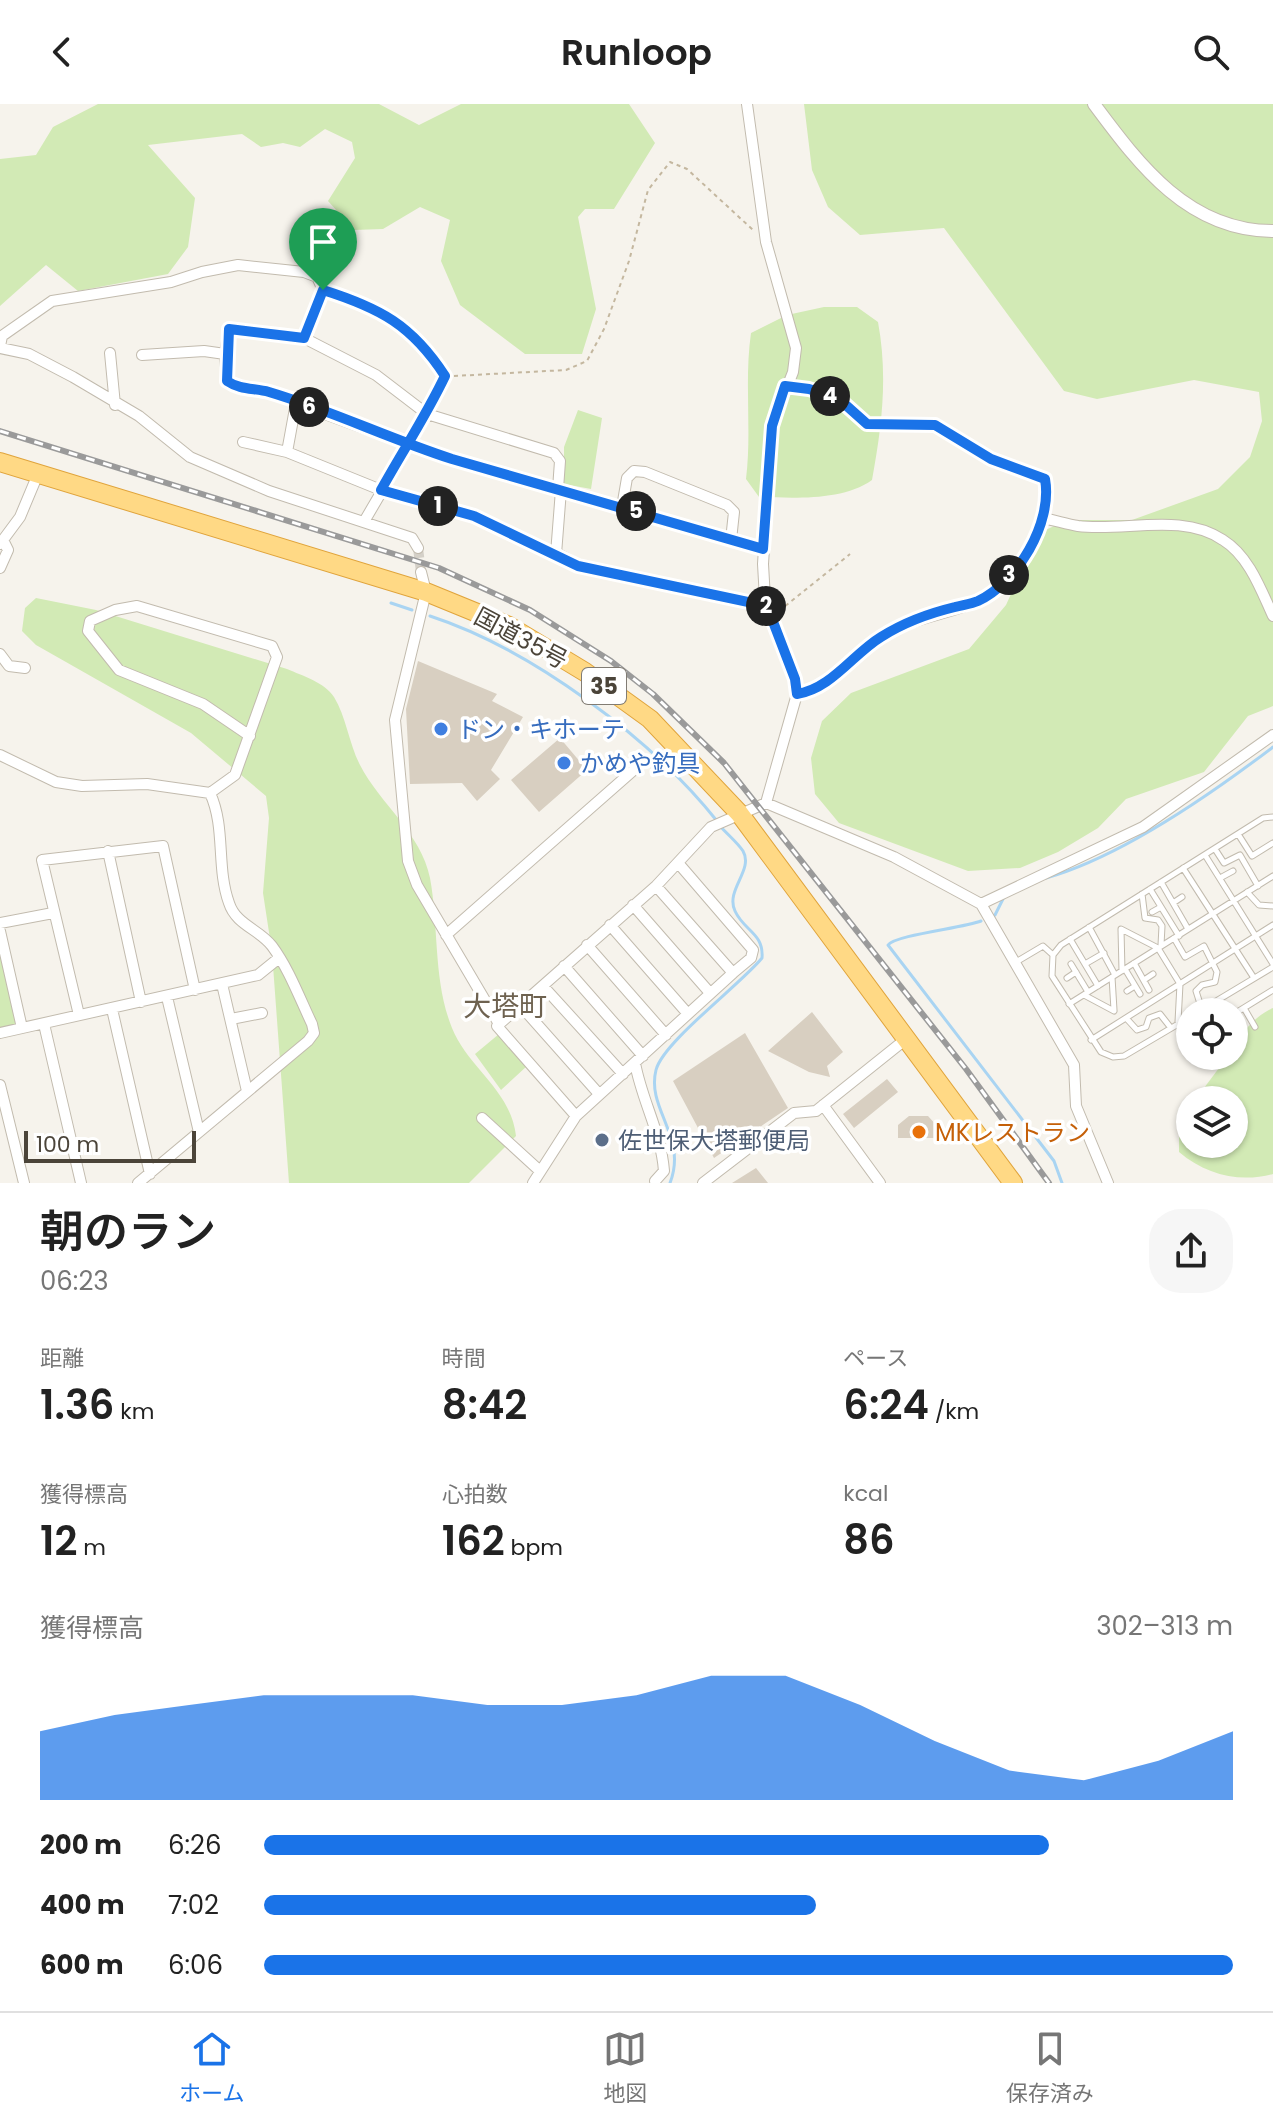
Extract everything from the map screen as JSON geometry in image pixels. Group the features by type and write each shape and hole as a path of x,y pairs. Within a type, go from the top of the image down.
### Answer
{"highway":[{"name":"国道35号","path":"0,462 426,592 509,626 585,672 650,719 732,816 906,1039 1013,1183"}],"street":[{"path":"747,104 766,242 796,348 793,372 772,426 763,549 768,612 795,679 797,694 766,803"},
{"path":"1094,104 1149,173 1179,201 1222,224 1273,231"},
{"path":"304,338 323,290 317,277 304,272 238,265 171,282 52,301 2,336 0,347 29,354 139,416 190,457 269,491 365,520 412,538 418,548"},
{"path":"323,290 353,300 404,326 445,376 427,414 365,520"},
{"path":"556,554 560,490 560,461 554,453 427,414 376,375 304,338 229,329 225,354 227,381 235,387 268,391 408,445 560,490 622,507 763,549"},
{"path":"142,355 204,351 225,354"},
{"path":"110,353 115,405"},
{"path":"785,386 809,389 839,399 867,424 935,425 991,459 1045,479 1047,492 1042,518 1016,568 995,592 975,602 896,628 872,642 814,692 797,694"},
{"path":"287,452 296,403"},
{"path":"243,442 287,452 381,490 474,516 578,566 768,612"},
{"path":"622,507 627,478 634,471 645,472 727,505 734,512 731,540"},
{"path":"0,568 8,550 1,542 20,517 38,474"},
{"path":"1042,518 1077,526 1178,526 1222,539 1239,553 1259,584 1273,616"},
{"path":"421,572 426,592 395,720 408,861 417,885 499,1024 576,1116"},
{"path":"0,755 56,782 82,786 147,784 210,793 235,775 250,736 277,657 272,646 137,606 115,610 90,621 88,631 119,670 203,704 250,736"},
{"path":"0,654 16,670 25,668"},
{"path":"981,904 1143,827 1273,735"},
{"path":"446,935 644,761"},
{"path":"138,1183 314,1033 279,958 269,943 239,921 229,904 223,875 220,814 210,793"},
{"path":"499,1024 656,886 711,827 766,803 894,857 981,904 1074,1065 1076,1106 1108,1183"},
{"path":"79,1015 42,860 163,846 195,990"},
{"path":"108,851 141,1002"},
{"path":"533,1183 576,1116 751,958 753,950 679,864"},
{"path":"656,886 733,973"},
{"path":"633,905 710,993"},
{"path":"0,923 53,913"},
{"path":"610,925 688,1014"},
{"path":"0,931 22,1028"},
{"path":"587,945 666,1035"},
{"path":"0,1033 258,975 279,958"},
{"path":"564,966 639,1060 640,1090 656,1128 663,1155 664,1171 655,1181"},
{"path":"222,984 247,1091"},
{"path":"543,986 623,1074"},
{"path":"167,997 199,1132"},
{"path":"520,1005 599,1094"},
{"path":"112,1009 150,1174"},
{"path":"231,1019 262,1013"},
{"path":"44,1024 81,1183"},
{"path":"703,1183 794,1113 816,1111 906,1039"},
{"path":"0,1085 3,1109 24,1183"},
{"path":"823,1105 880,1183"},
{"path":"482,1118 540,1171"}],"lane":[{"path":"1176,1026 1124,1056 1101,1052 1052,976 1053,955 1070,939 1183,868 1263,818 1273,817"},
{"path":"1238,834 1252,856 1273,843"},
{"path":"1215,849 1224,863 1240,855 1258,886"},
{"path":"1205,855 1273,965 1221,998"},
{"path":"1183,868 1254,978"},
{"path":"1220,878 1233,871"},
{"path":"1069,1004 1273,876"},
{"path":"1161,882 1188,929"},
{"path":"1150,889 1185,957 1204,946 1217,972 1215,982 1202,985 1196,991 1197,998"},
{"path":"1247,892 1259,905 1273,906"},
{"path":"1142,894 1145,918 1158,920 1162,926 1160,947 1180,984 1182,998"},
{"path":"1173,903 1182,897"},
{"path":"1152,912 1161,907"},
{"path":"1091,1040 1273,925"},
{"path":"1089,927 1119,973 1140,994"},
{"path":"1071,964 1086,994 1114,1011 1121,929 1160,947"},
{"path":"1070,939 1098,986"},
{"path":"1016,962 1043,946 1053,955"},
{"path":"1085,964 1104,953"},
{"path":"1134,963 1149,990"},
{"path":"1067,978 1076,972"},
{"path":"1144,980 1153,974"},
{"path":"1127,991 1135,986"},
{"path":"1248,1006 1273,990"},
{"path":"1126,1018 1137,1030 1146,1027 1153,1015 1160,1014 1171,1028"},
{"path":"1248,1015 1255,1027"}],"path":[{"path":"445,376 566,370 587,361 604,329 629,261 648,190 670,162 687,169 766,242"},
{"path":"768,612 850,554"}],"green space":[{"path":"98,104 379,104 419,125 461,104 629,104 655,143 614,209 585,209 578,217 596,309 582,354 525,354 460,305 441,261 450,220 420,207 383,229 354,230 328,201 355,158 352,142 325,129 300,147 283,143 261,147 242,134 148,145 195,198 188,247 168,274 78,291 46,265 0,306 0,159 36,155 53,127"},
{"path":"804,104 1273,104 1273,706 1248,716 1204,772 1126,799 1098,828 1058,852 1020,868 968,871 839,823 815,794 811,758 822,721 851,693 969,649 1006,605 1039,533 1067,520 1132,520 1218,489 1250,457 1262,421 1259,392 1194,380 1097,399 1064,391 944,228 860,235 828,207 812,170"},
{"path":"824,307 857,307 878,322 883,362 882,401 872,480 833,495 759,497 746,479 751,333 787,315"},
{"path":"578,410 602,418 591,489 564,484 564,447"},
{"path":"36,598 96,610 287,669 319,683 334,697 360,765 409,833 425,862 433,897 442,992 452,1028 468,1055 498,1092 512,1120 516,1136 469,1183 289,1183 272,952 263,893 269,818 266,796 191,733 36,645 22,631 25,608"},
{"path":"0,954 17,1025 0,1029"},
{"path":"1273,1008 1273,1174 1248,1178 1224,1175 1186,1158 1248,1158 1248,1086 1206,1086 1218,1070 1248,1070 1248,1028"},
{"path":"499,1034 527,1066 501,1090 475,1054"}],"building":[{"name":"ドン・キホーテ","path":"418,661 497,694 492,701 523,717 491,770 500,779 477,801 462,783 410,784 406,709"},
{"path":"560,738 587,770 539,812 511,780"},
{"path":"812,1012 843,1052 827,1066 830,1077 809,1072 768,1051"},
{"path":"745,1033 788,1108 714,1158 673,1081"},
{"path":"887,1079 898,1092 854,1128 843,1114"},
{"name":"MKレストラン","path":"909,1116 928,1116 938,1127 941,1138 898,1138 898,1125"},
{"path":"756,1168 768,1183 732,1183"}],"waterway":[{"path":"391,603 412,610"},
{"path":"430,616 508,650 587,700 659,759 717,821"},
{"path":"1046,878 1104,855 1164,823 1273,747"},
{"path":"670,1183 674,1151 656,1098 656,1070 662,1058 687,1029 762,958 757,937 739,918 733,903 745,865 743,851 721,827"},
{"path":"995,915 1003,899"},
{"path":"981,921 903,938 888,945 1054,1161 1062,1183"}],"tunnel":[{"path":"418,548 421,572"}],"railway":[{"path":"0,431 439,568 530,610 611,661 653,694 724,763 966,1069 1049,1183"}],"place":[{"name":"ドン・キホーテ","path":"441,729"},
{"name":"かめや釣具","path":"564,763"},
{"name":"MKレストラン","path":"919,1132"},
{"name":"佐世保大塔郵便局","path":"602,1140"}],"district":[{"name":"大塔町","path":"505,1006"}],"route":[{"path":"323,290 318,294 304,338 229,329 225,354 227,381 235,387 268,391 375,434 408,445 452,459 763,549 774,413 785,386 809,389 839,399 867,424 935,425 956,441 991,459 1045,479 1047,492 1042,518 1016,568 995,592 975,602 896,628 872,642 814,692 797,694 795,679 767,606 578,566 474,516 381,490 391,472 408,445 427,414 445,376 432,356 404,326 383,313 323,290"}]}
